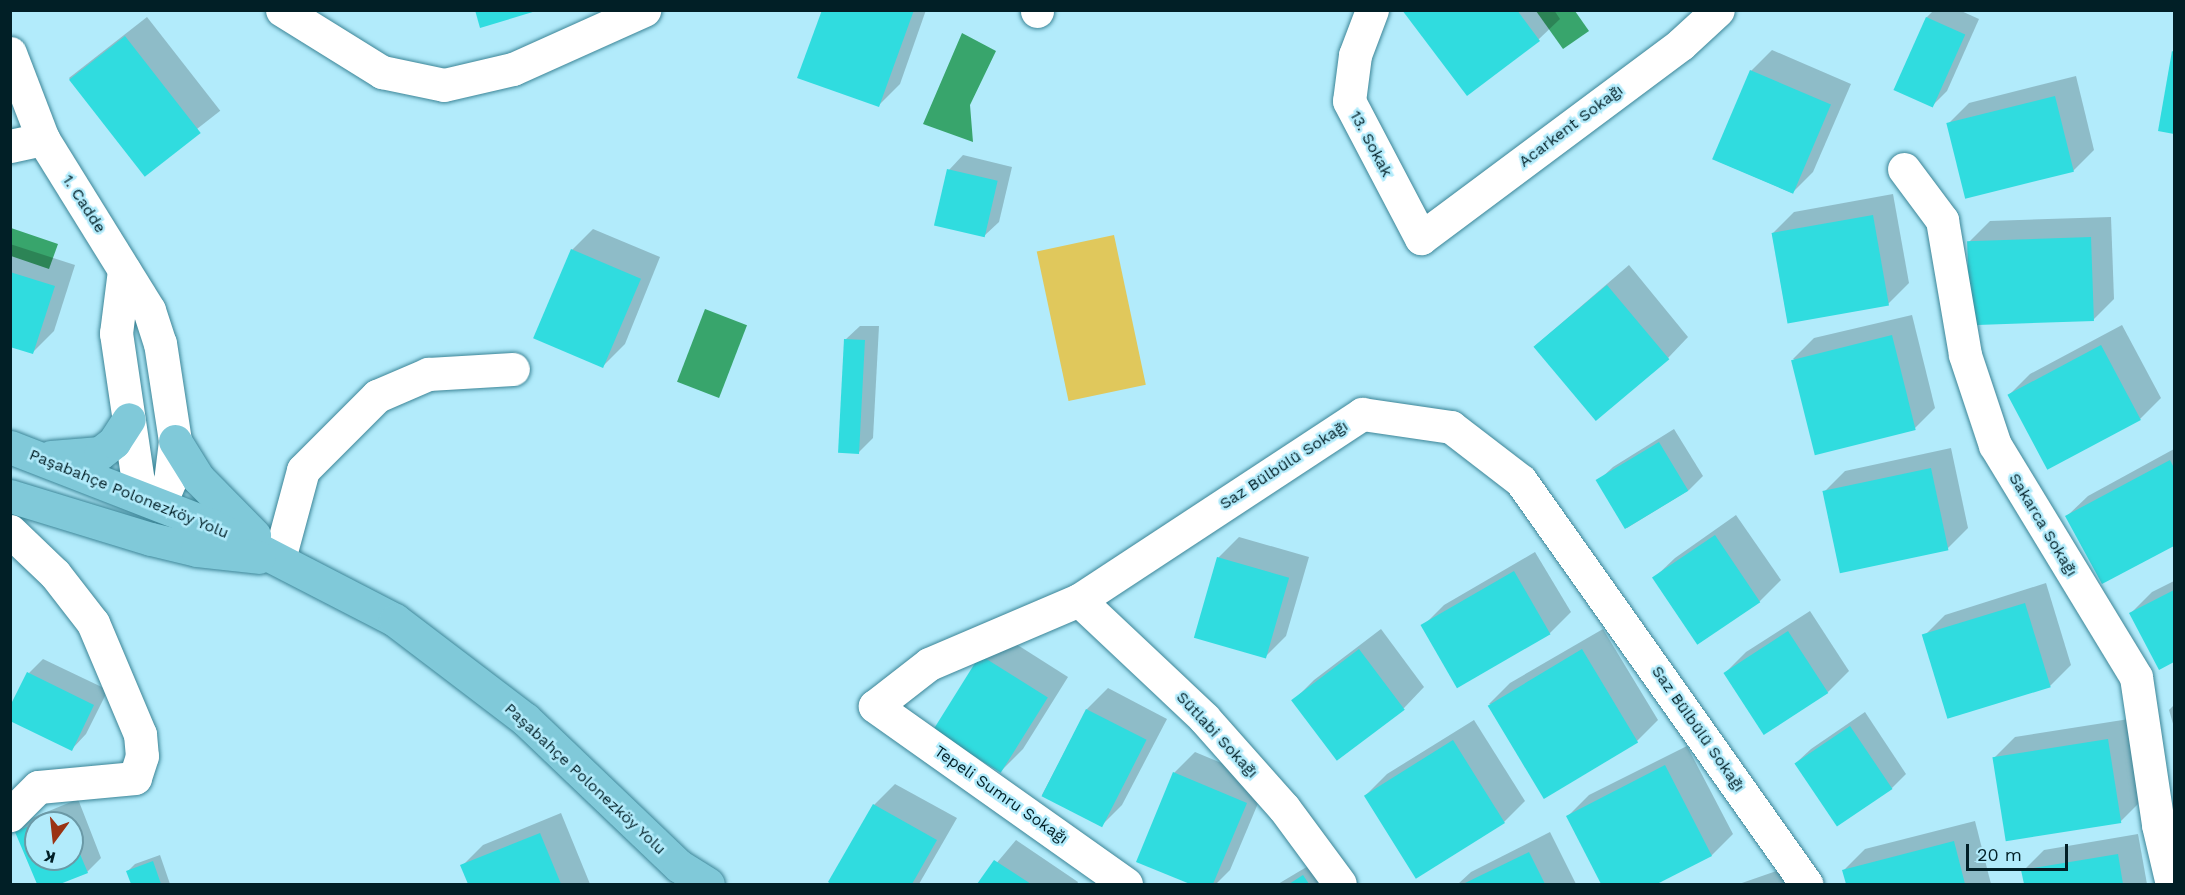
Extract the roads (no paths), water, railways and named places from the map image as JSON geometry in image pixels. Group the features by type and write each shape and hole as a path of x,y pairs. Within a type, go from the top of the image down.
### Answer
{"main road":[{"path":"25,452 100,453 114,442 129,419"},
{"path":"175,441 198,478 279,559"},
{"name":"Paşabahçe Polonezköy Yolu","path":"25,452 149,513 197,550 279,559 395,620 525,719 679,866 708,885"},
{"path":"10,478 117,512 149,513"},
{"name":"Paşabahçe Polonezköy Yolu","path":"10,496 149,513"}],"street":[{"path":"282,10 382,72 444,85 513,69 644,10"},
{"name":"13. Sokak","path":"1372,10 1355,55 1349,101 1421,238"},
{"name":"Acarkent Sokağı","path":"1421,238 1681,44 1718,10"},
{"name":"1. Cadde","path":"10,52 43,139 149,309 160,343 175,441 170,480 149,513"},
{"path":"10,146 43,139"},
{"name":"Sakarca Sokağı","path":"1904,169 1942,220 1965,355 1995,445 2136,677 2158,825 2172,885"},
{"path":"124,270 116,333 129,419 149,513"},
{"path":"279,559 303,470 376,396 428,374 513,369"},
{"name":"Saz Bülbülü Sokağı","path":"875,706 929,664 1079,600 1362,414 1451,426 1521,481 1806,885"},
{"path":"10,531 56,574 93,623 140,734 142,756 135,778 24,783 10,815"},
{"name":"Sütlabi Sokağı","path":"1079,600 1204,718 1284,808 1340,885"},
{"name":"Tepeli Sumru Sokağı","path":"875,706 1126,885"}]}
